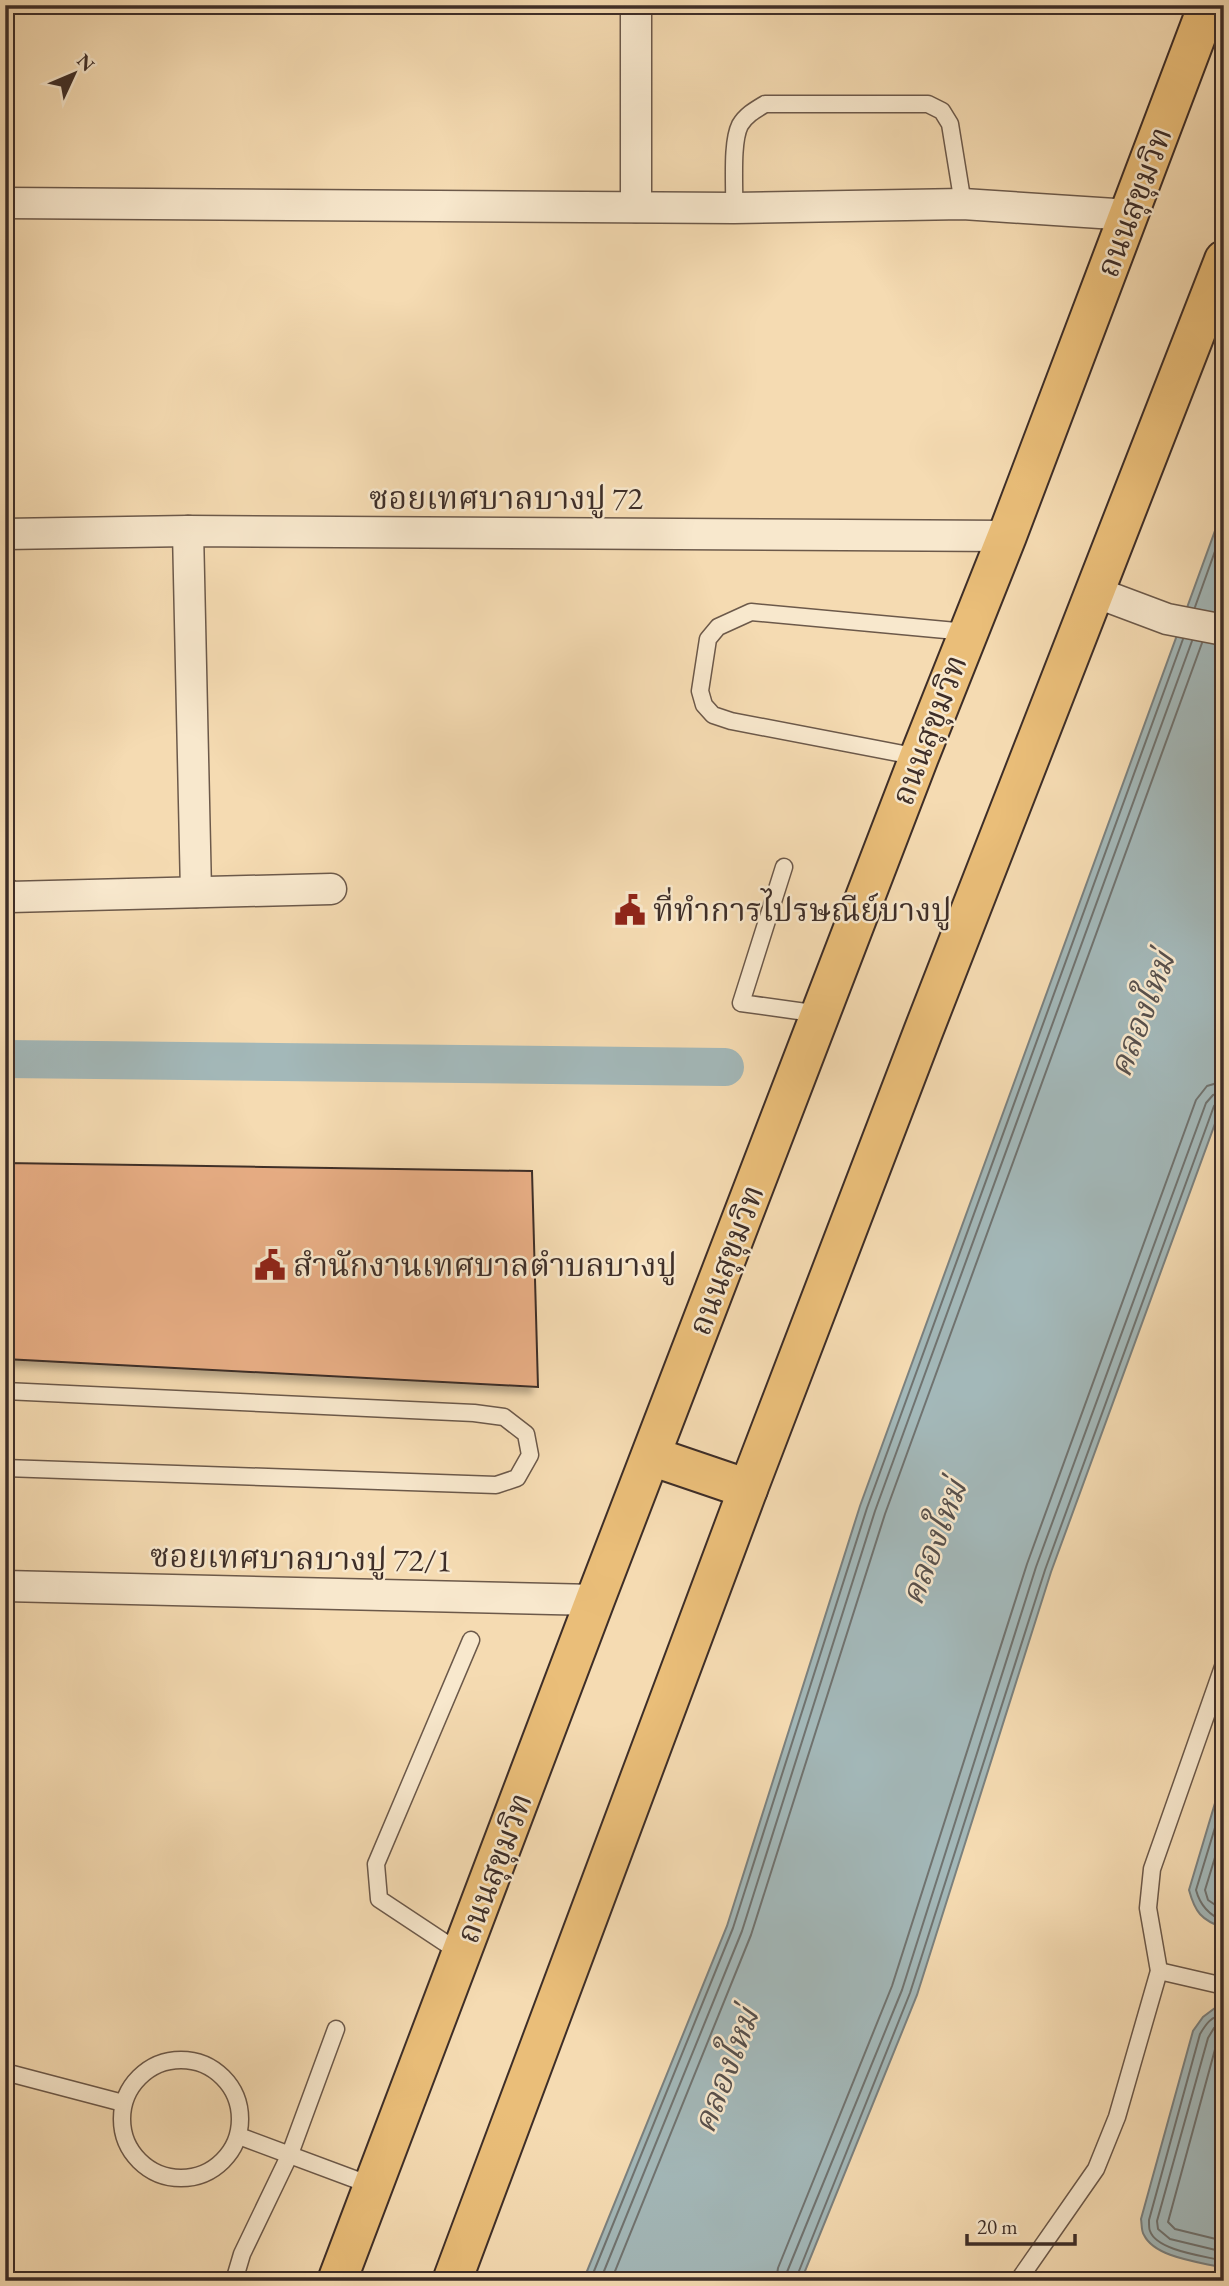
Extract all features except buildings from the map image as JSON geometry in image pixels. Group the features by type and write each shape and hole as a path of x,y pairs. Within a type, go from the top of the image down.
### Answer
{"main road":[{"name":"ถนนสุขุมวิท","path":"337,2281 595,1600 967,632 1007,536 1208,5"},
{"path":"452,2281 748,1489 1224,260"},
{"path":"651,1456 748,1489"}],"street":[{"path":"636,5 636,207"},
{"path":"5,203 734,208 963,204 1130,215"},
{"path":"188,531 196,892"},
{"name":"ซอยเทศบาลบางปู 72","path":"5,534 188,531 1007,536"},
{"path":"1096,592 1167,619 1224,630"},
{"path":"5,893 10,897 331,889"},
{"name":"ซอยเทศบาลบางปู 72/1","path":"5,1586 595,1600"}],"lane":[{"path":"734,208 739,127 748,114 765,103 928,104 942,111 950,124 963,204"},
{"path":"919,757 731,721 713,715 704,705 700,691 708,639 718,627 751,612 967,632"},
{"path":"784,867 741,1003 820,1014"},
{"path":"5,1391 474,1413 504,1418 526,1434 530,1455 517,1478 496,1485 5,1468"},
{"path":"462,1954 379,1899 376,1864 471,1640"},
{"path":"1018,2281 1096,2169 1117,2117 1158,1971 1148,1908 1152,1869 1224,1664"},
{"path":"1158,1971 1224,1986"},
{"path":"234,2281 242,2254 290,2154 336,2029"},
{"path":"166,2061 197,2061 224,2077 240,2105 239,2136 224,2162 197,2178 165,2177 139,2161 133,2152 123,2134 123,2103 139,2076 166,2061"},
{"path":"5,2072 123,2103"},
{"path":"239,2136 373,2186"}],"water":[{"name":"คลองใหม่","path":"1224,506 1224,1099 1051,1572 917,1995 801,2281 583,2281 727,1926 860,1506"},
{"path":"1224,1773 1224,1928 1200,1914 1189,1890"},
{"path":"1215,2008 1224,2008 1224,2268 1180,2258 1158,2249 1143,2233 1141,2219 1193,2031 1203,2017"}],"waterway":[{"path":"5,1059 725,1067"}],"place":[{"name":"ที่ทำการไปรษณีย์บางปู","path":"630,910"},
{"name":"สำนักงานเทศบาลตำบลบางปู","path":"270,1265"}]}
